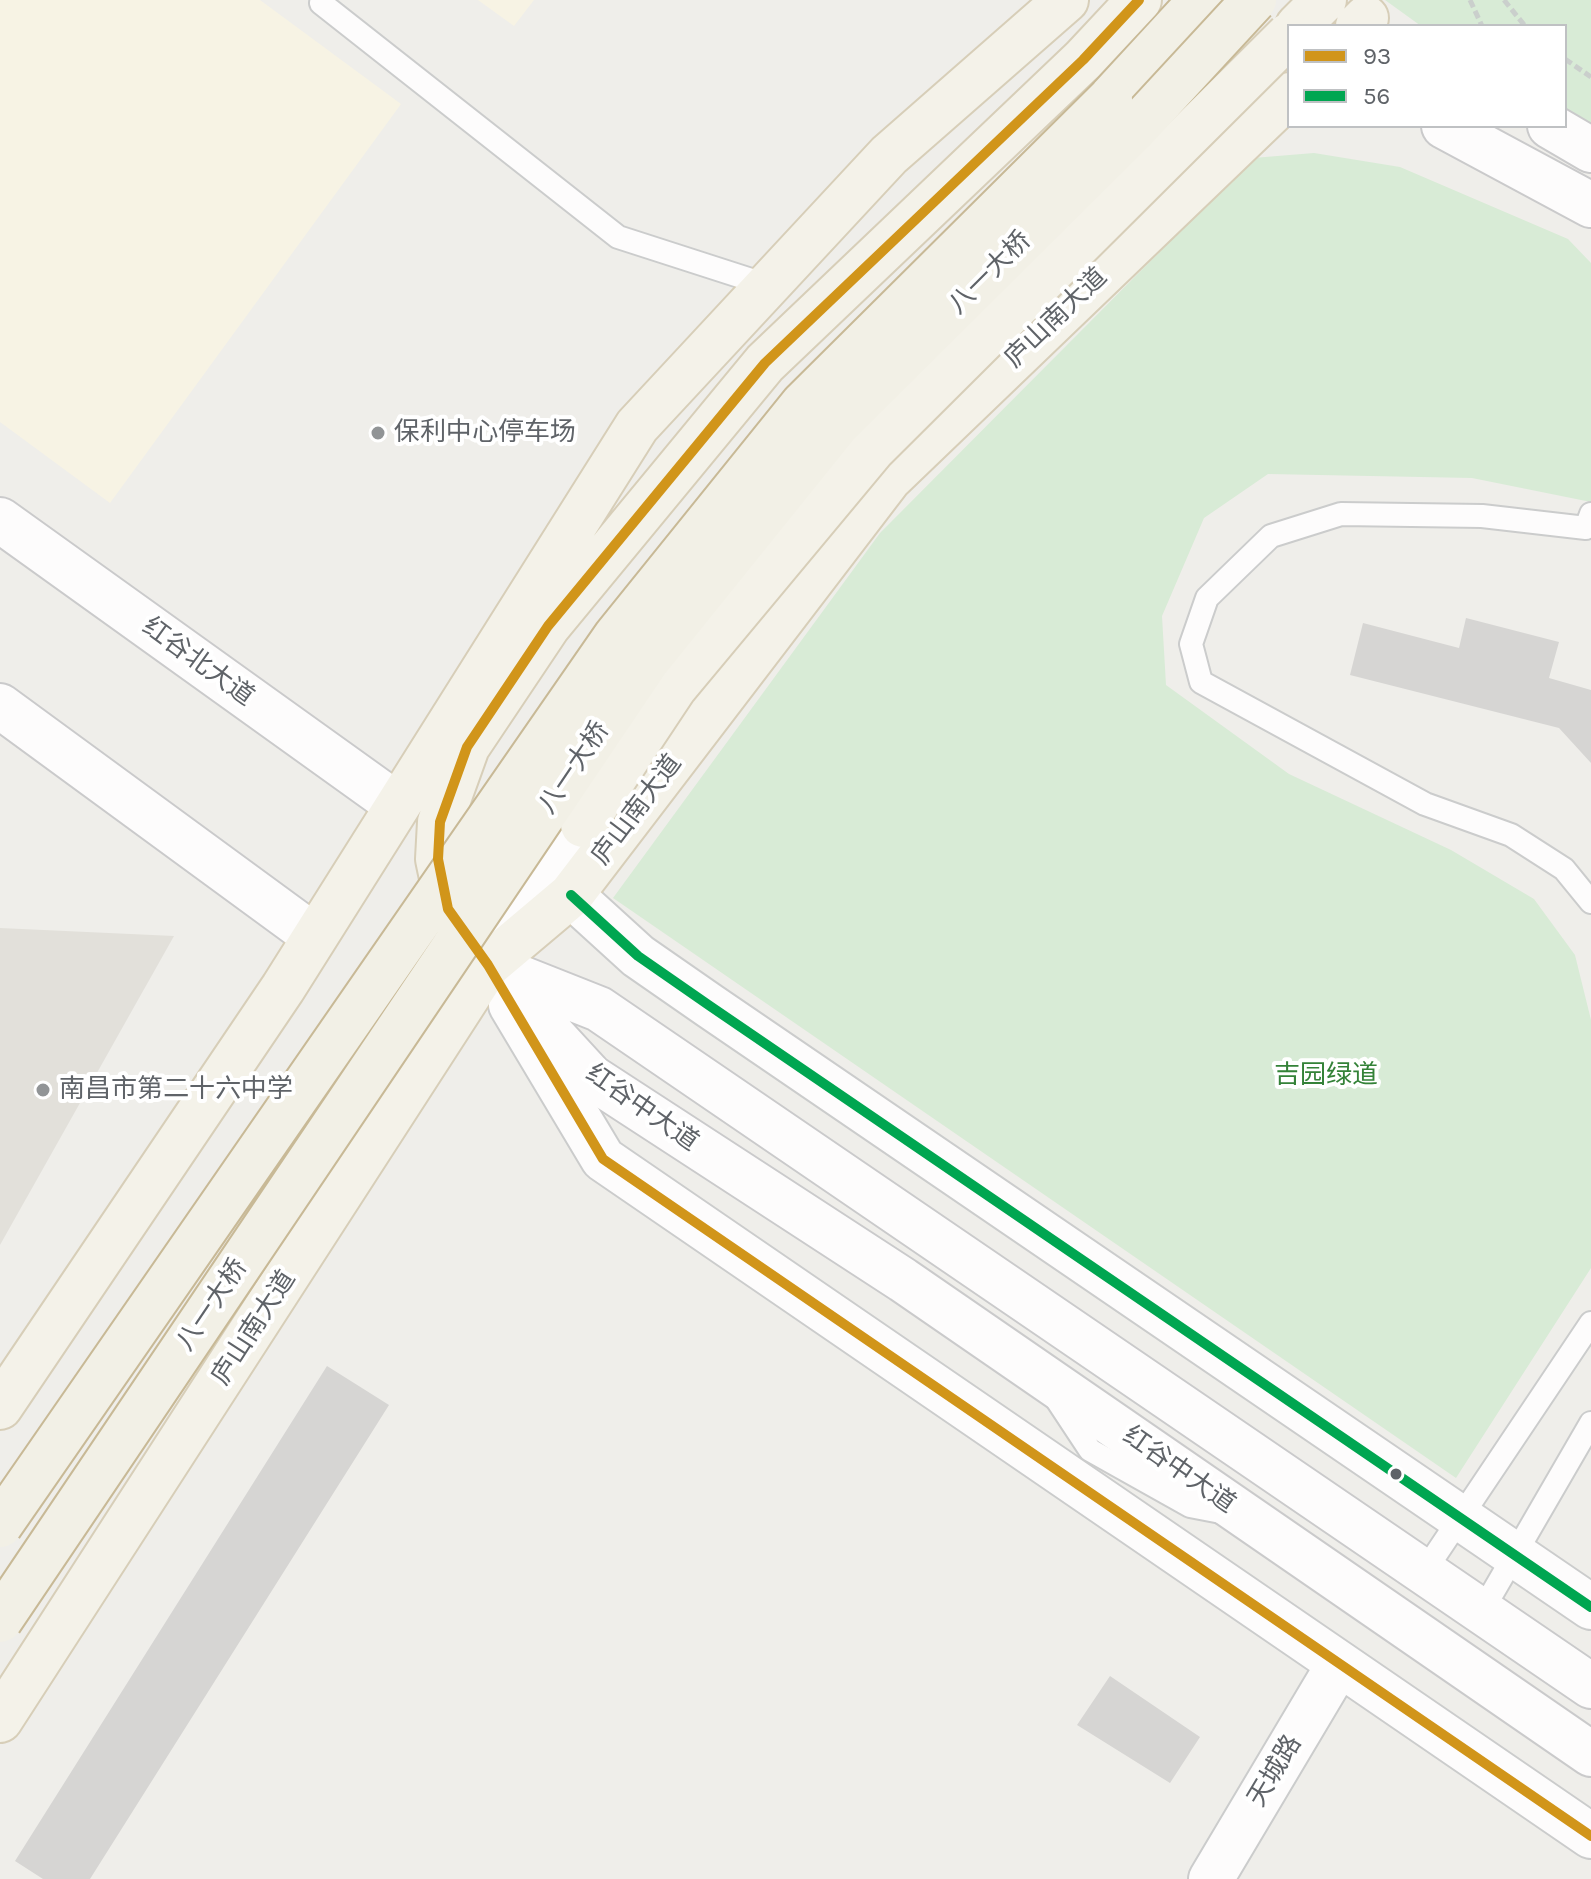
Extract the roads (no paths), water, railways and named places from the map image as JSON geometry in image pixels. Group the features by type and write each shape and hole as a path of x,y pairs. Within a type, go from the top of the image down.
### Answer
{"highway":[{"name":"八一大桥","path":"0,1525 616,636 803,404 1110,99 1201,0"},
{"name":"八一大桥","path":"0,1620 647,661 837,425 1132,132 1254,0"}],"main road":[{"path":"0,1407 314,936 637,426 889,155 1066,0"},
{"path":"1139,0 1083,60 765,363 548,626 467,747 440,822 438,859 448,909 488,965 603,1159 1591,1836"},
{"path":"1233,0 1287,35"},
{"path":"1300,24 1324,0"},
{"path":"488,965 674,688 873,449 1287,38"},
{"name":"庐山南大道","path":"0,1720 488,965 571,895 889,479 1287,97"},
{"path":"1448,128 1591,205"},
{"path":"1553,128 1591,150"},
{"name":"红谷北大道","path":"0,520 396,804"},
{"path":"0,706 314,936"},
{"path":"571,895 638,956 1591,1607"},
{"name":"红谷中大道","path":"488,965 591,1077 903,1280 1591,1754"},
{"name":"红谷中大道","path":"488,965 599,1009 1591,1686"},
{"name":"天城路","path":"1211,1879 1339,1664"}],"lane":[{"path":"323,0 321,3 618,237 770,286"},
{"path":"1589,524 1482,516 1341,514 1271,536 1207,598 1191,644 1201,682 1425,804 1511,835 1564,869 1591,902"},
{"path":"1424,1572 1591,1323"},
{"path":"1482,1611 1591,1423"}],"place":[{"name":"保利中心停车场","path":"378,433"},
{"name":"南昌市第二十六中学","path":"43,1090"}],"park label":[{"name":"吉园绿道","path":"1326,1076"}]}
